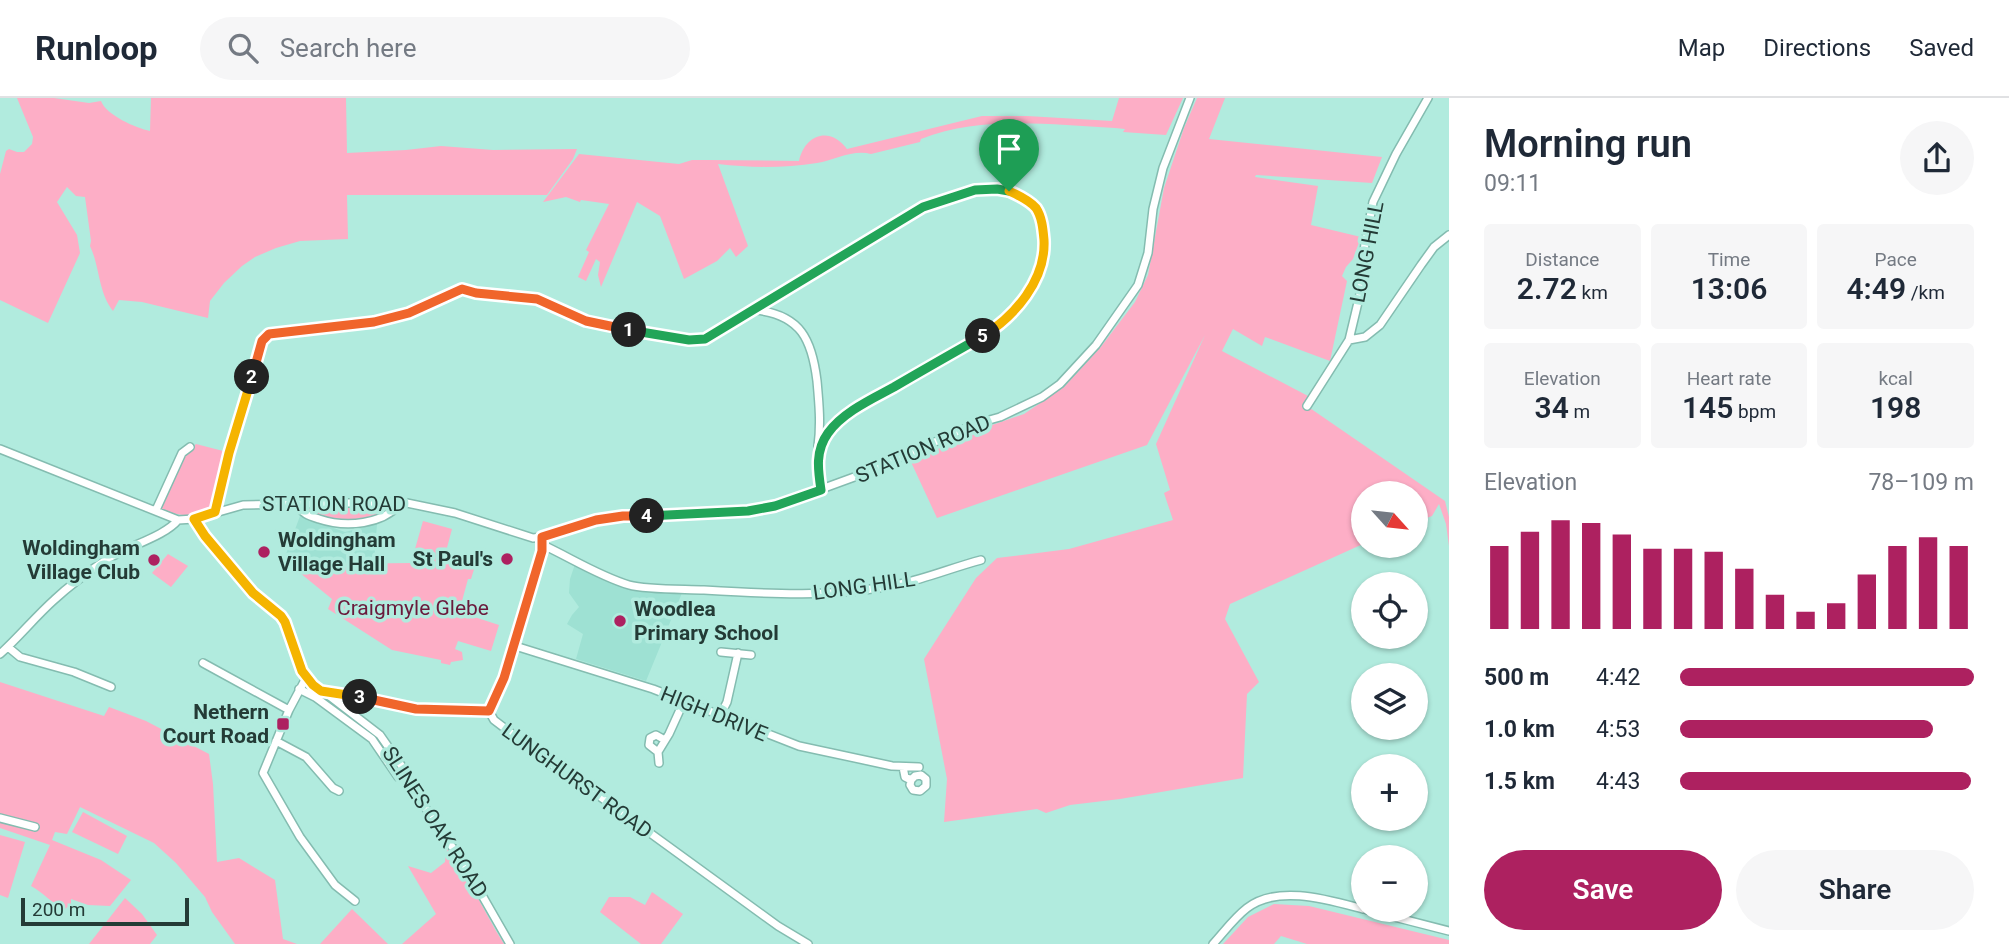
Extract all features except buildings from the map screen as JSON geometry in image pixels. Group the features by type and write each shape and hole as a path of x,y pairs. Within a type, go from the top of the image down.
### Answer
{"street":[{"name":"STATION ROAD","path":"178,520 194,519 243,505 402,502 455,513 542,541 609,517 748,511 775,506 868,472 975,424 1000,417 1042,397 1060,384 1096,345 1130,296 1142,274 1148,253 1153,209 1163,168 1190,98"},
{"name":"LONG HILL","path":"1307,406 1349,341 1360,294 1365,243 1373,202 1396,154 1428,98"},
{"path":"215,512 229,453 262,341 269,334 374,322 409,313 462,289 476,293 537,299 591,323 689,340 705,339 906,216 941,201 975,190 997,189 1009,191 1027,201 1035,208 1041,220 1044,246 1037,277 1021,303 987,333 843,418 828,433 817,460"},
{"path":"1349,341 1365,337 1380,325 1420,265 1434,247 1449,235"},
{"path":"756,310 772,312 797,326 814,356 819,401 817,460 821,490"},
{"path":"156,510 182,453 190,447"},
{"path":"0,449 178,520 173,526 123,549 83,576 56,598 0,654"},
{"path":"297,504 300,510 309,516 348,525 379,518 402,502"},
{"name":"SLINES OAK ROAD","path":"194,519 253,593 281,616 306,678 380,735 403,768 432,819 463,862 510,944"},
{"path":"489,711 504,678 542,541"},
{"name":"LONG HILL","path":"542,541 632,586 785,595 834,593 898,584 981,560"},
{"name":"HIGH DRIVE","path":"512,645 653,689 799,746 883,765 919,767"},
{"path":"8,647 20,657 111,687"},
{"path":"721,652 751,655"},
{"path":"720,716 727,702 738,653"},
{"path":"203,663 289,710"},
{"path":"306,678 289,710 263,774 300,837 335,884 355,901"},
{"path":"299,689 315,697 372,739 398,777"},
{"name":"LUNGHURST ROAD","path":"321,691 354,695 416,709 489,711 494,720 557,768 778,926 808,944"},
{"path":"660,763 658,752 684,701"},
{"path":"658,752 649,746 650,738 656,735 665,740"},
{"path":"276,741 306,757 333,788 339,791"},
{"path":"903,767 905,777 911,780"},
{"path":"0,818 35,827"},
{"path":"1213,944 1246,909 1258,901 1286,895 1351,906"},
{"path":"1417,922 1449,930"}],"shaded area":[{"path":"300,516 345,532 377,524 374,563 327,564 306,568 304,574 291,562 293,557 286,554"},
{"name":"Woodlea Primary School","path":"575,564 630,590 682,593 646,681 576,659 583,634 567,624 579,607 569,593"}],"green space":[{"path":"17,98 54,98 89,103 101,101 115,116 150,131 151,98 346,98 347,153 441,146 493,150 577,149 573,159 547,195 347,195 348,239 300,241 255,257 224,283 210,301 208,318 142,302 119,300 113,311 104,296 90,246 85,197 76,196 67,187 57,202 77,235 80,253 48,323 0,300 0,174 6,151 9,149 24,152 32,144 33,137"},
{"path":"1119,98 1183,98 1166,135 1123,132 1125,129 1115,128 992,124 944,132 921,139 920,142 871,154 851,154 817,163 768,167 718,164 748,246 736,257 730,248 717,261 684,279 660,216 637,202 601,287 598,275 600,262 596,259 586,281 578,277 589,252 586,250 609,204 580,202 566,197 543,202 579,154 679,164 692,160 799,161 807,144 819,136 833,137 847,149 982,116 1112,121"},
{"path":"1197,98 1225,98 1209,139 1382,157 1372,183 1255,177 1318,186 1311,225 1361,237 1353,259 1342,276 1347,281 1330,361 1265,337 1262,346 1233,329 1222,351 1308,396 1304,404 1416,481 1351,481 1351,549 1230,604 1225,619 1259,682 1247,694 1243,778 1070,805 1046,813 1037,809 944,822 947,779 924,659 976,578 997,558 1069,549 1173,520 1164,493 1170,490 1156,444 1205,335 1147,445 937,518 911,462 975,431 1024,414 1064,387 1100,348 1135,302 1148,275 1164,188"},
{"path":"196,444 227,452 212,510 186,515 159,508 184,457"},
{"path":"1428,489 1445,501 1449,517 1449,546 1446,524 1439,504 1432,516 1428,518"},
{"path":"393,506 375,516 351,519 327,517 307,510 307,508"},
{"name":"Craigmyle Glebe","path":"423,521 452,529 441,570 447,554 476,563 471,579 468,579 459,612 499,625 491,651 458,641 455,649 462,652 463,660 451,662 450,665 441,663 441,660 392,650 328,609 332,599 289,564 291,562 304,573 306,568 328,564 411,563"},
{"path":"168,554 188,566 171,587 152,573"},
{"path":"0,682 104,716 109,707 146,721 209,754 217,862 239,858 275,880 283,939 297,944 235,944 212,912 205,897 176,863 154,843 80,807 67,834 55,832 52,840 101,860 131,880 110,906 88,905 71,899 71,904 65,909 31,886 50,845 0,828"},
{"path":"83,812 127,836 118,854 72,832"},
{"path":"0,835 25,842 8,898 0,895"},
{"path":"447,842 504,944 402,944 436,914 408,866 431,873 445,862"},
{"path":"652,892 683,914 661,944 641,944 600,912 609,897 630,897 645,905"},
{"path":"125,898 142,914 157,935 150,944 89,944"},
{"path":"1274,904 1309,906 1351,916 1351,922 1375,922 1449,940 1449,944 1307,944 1281,936 1274,944 1223,944 1248,917"},
{"path":"352,909 388,944 320,944"}],"place":[{"name":"Woldingham Village Hall","path":"264,552"},
{"name":"St Paul's","path":"507,559"},
{"name":"Woldingham Village Club","path":"154,560"},
{"name":"Woodlea Primary School","path":"620,621"},
{"name":"Nethern Court Road","path":"283,724"}],"route":[{"path":"975,190 1009,191 1019,195 1035,208 1041,220 1044,246 1037,277 1010,315 987,333 843,418 828,433 817,460 821,490 775,506 748,511 609,517 542,537 542,551 504,678 489,711 416,709 354,695 321,691 302,671 289,628 281,616 253,593 194,519 215,512 229,453 262,341 269,334 374,322 409,313 462,289 476,293 537,299 591,323 689,340 705,339 923,207 975,190"}]}
